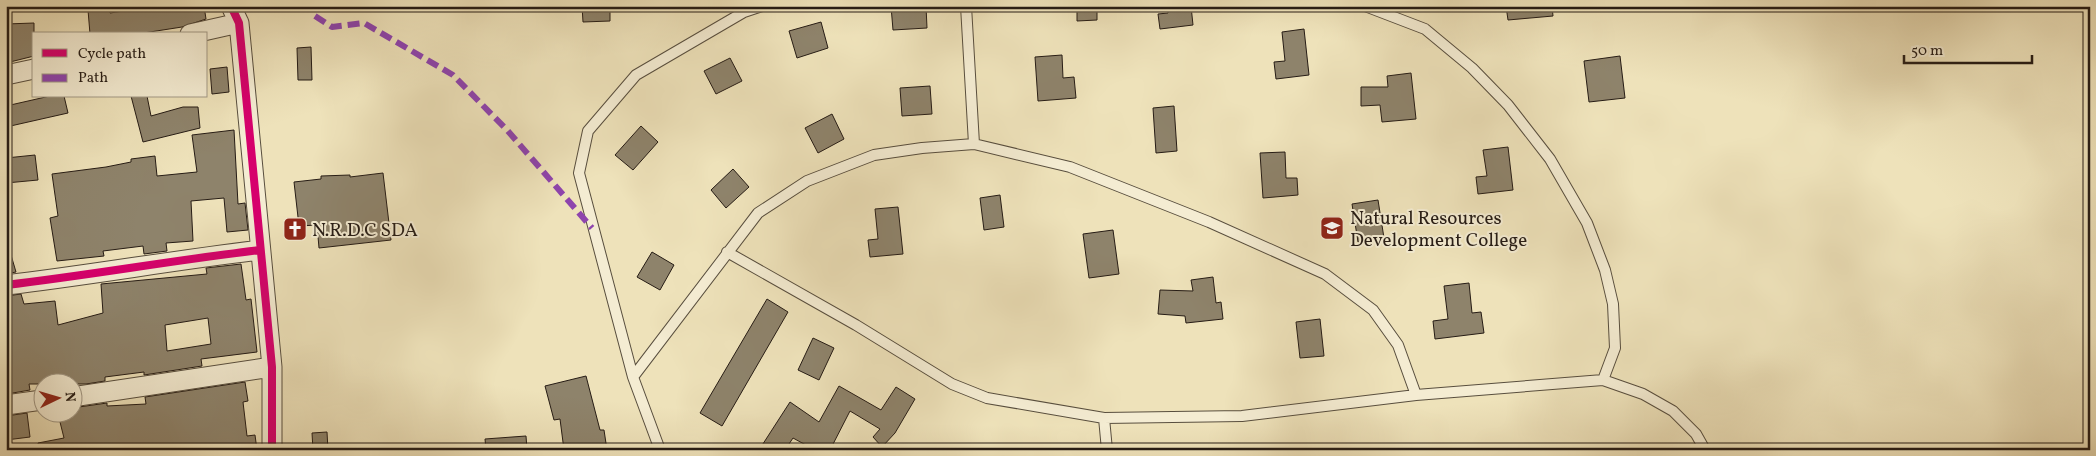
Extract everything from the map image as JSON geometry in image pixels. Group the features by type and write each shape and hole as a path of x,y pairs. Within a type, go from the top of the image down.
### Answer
{"street":[{"path":"194,32 235,14 272,367 272,450"},
{"path":"6,75 32,69"},
{"path":"6,285 82,276 181,259 260,250"},
{"path":"82,395 272,367"},
{"path":"6,405 32,401"}],"lane":[{"path":"660,450 633,377 578,173 588,131 636,75 744,12 762,6"},
{"path":"966,6 974,144"},
{"path":"1365,6 1425,29 1472,68 1508,105 1550,159 1587,223 1605,270 1613,304 1615,348 1604,380"},
{"path":"633,377 758,213 807,181 874,155 922,148 974,144 1070,167 1209,222 1325,274 1373,310 1398,345 1416,395"},
{"path":"727,252 856,325 952,384 987,398 1104,418 1242,416 1416,395 1604,380 1643,394 1672,411 1696,434 1705,450"},
{"path":"1104,418 1107,450"}],"building":[{"path":"157,6 162,6 163,10 204,6 206,19 182,27 150,32 90,32 88,10 110,8 110,13"},
{"path":"582,6 610,6 610,21 583,22"},
{"path":"891,6 926,6 927,28 893,30"},
{"path":"1077,6 1097,6 1097,20 1077,21"},
{"path":"1168,6 1191,6 1193,25 1160,29 1158,14 1168,13"},
{"path":"1506,6 1552,6 1553,16 1508,20"},
{"path":"821,22 828,48 797,58 789,31"},
{"path":"34,23 32,56 6,63 6,24"},
{"path":"1304,29 1309,75 1276,79 1274,62 1285,61 1282,32"},
{"path":"311,47 312,80 298,80 297,48"},
{"path":"1062,55 1063,78 1074,77 1076,98 1038,101 1035,57"},
{"path":"1620,56 1625,98 1589,102 1584,61"},
{"path":"730,58 742,81 716,94 704,71"},
{"path":"227,67 229,92 212,94 210,69"},
{"path":"1411,73 1416,119 1382,122 1380,105 1361,106 1361,87 1388,87 1387,76"},
{"path":"930,86 932,114 902,116 900,88"},
{"path":"41,98 64,98 68,113 6,127 6,106"},
{"path":"132,98 147,98 151,116 183,107 198,107 200,128 143,142"},
{"path":"1174,106 1177,151 1156,153 1153,108"},
{"path":"832,114 844,139 818,153 805,128"},
{"path":"641,126 658,142 633,170 615,155"},
{"path":"234,130 238,204 245,203 248,230 227,232 224,198 191,201 193,241 166,243 167,251 144,254 143,246 103,251 104,256 57,261 50,218 58,216 52,174 106,167 131,162 131,159 155,156 157,176 197,172 192,135"},
{"path":"1508,147 1513,190 1478,194 1476,177 1487,176 1483,150"},
{"path":"1285,152 1286,178 1297,178 1298,195 1263,198 1260,153"},
{"path":"35,155 38,180 6,183 6,158"},
{"path":"733,169 749,187 726,208 711,190"},
{"path":"383,173 391,240 319,248 317,225 299,226 294,182 321,179 321,176 350,175 350,177"},
{"path":"1000,195 1004,227 984,230 980,198"},
{"path":"1378,200 1384,238 1358,242 1352,204"},
{"path":"898,207 903,254 870,257 868,240 878,239 875,209"},
{"path":"1113,230 1119,274 1089,278 1083,234"},
{"path":"652,252 674,265 660,290 637,277"},
{"path":"11,255 16,272 6,274 6,256"},
{"path":"241,264 246,300 251,299 257,352 201,359 202,366 144,375 144,372 105,377 105,381 86,384 82,384 82,374 32,374 32,384 29,384 30,390 7,394 6,296 21,294 24,304 55,301 58,325 103,313 101,284 207,274 206,268","holes":["208,318 211,344 167,351 165,325"]},
{"path":"1213,277 1216,303 1221,302 1223,319 1186,323 1185,316 1158,314 1160,290 1193,291 1191,280"},
{"path":"1469,283 1472,313 1481,312 1484,333 1435,339 1433,321 1448,319 1444,286"},
{"path":"767,299 788,312 722,426 700,413"},
{"path":"1320,319 1324,356 1300,358 1296,322"},
{"path":"813,338 834,348 819,380 798,370"},
{"path":"586,376 600,430 604,430 607,450 564,450 560,419 554,420 545,386"},
{"path":"245,382 248,401 243,402 247,436 255,435 257,450 39,450 38,443 64,438 60,424 82,424 82,407 107,403 107,406 146,404 145,397"},
{"path":"839,386 881,410 896,387 915,399 895,433 882,447 873,437 880,429 850,411 830,450 815,450 793,438 785,450 759,450 790,402 819,422"},
{"path":"27,413 30,437 6,440 6,416"},
{"path":"327,432 328,450 313,450 312,433"},
{"path":"526,436 527,450 486,450 485,439"}],"marked path":[{"path":"315,16 332,27 364,23 453,75 507,130 592,228"}],"cycle path":[{"path":"231,6 239,23 272,367 272,450"},
{"path":"6,285 260,250"}],"place":[{"name":"Natural Resources Development College","path":"1332,228"},
{"name":"N.R.D.C SDA","path":"295,229"}]}
